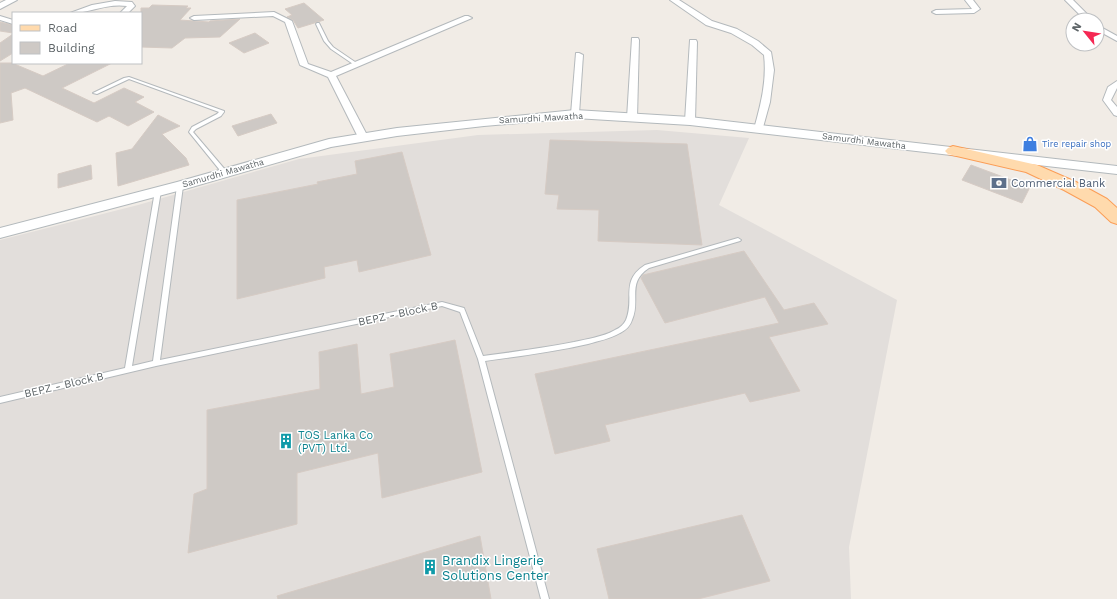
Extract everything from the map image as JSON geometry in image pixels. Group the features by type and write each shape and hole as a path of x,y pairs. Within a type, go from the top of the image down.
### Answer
{"main road":[{"name":"Samurdhi Mawatha","path":"0,233 180,186 329,143 363,137 484,122 575,114 690,121 1117,170"},
{"path":"953,151 1031,168 1102,203 1117,218"}],"street":[{"path":"0,6 13,0"},
{"path":"674,0 709,23 734,31 755,42 768,54 770,70 766,102 759,129"},
{"path":"936,12 974,11 976,6 969,0"},
{"path":"1070,0 1074,7 1080,12"},
{"path":"77,12 97,5 113,2 129,4 131,6 125,12"},
{"path":"194,18 274,14 288,21 304,65 331,75 468,18"},
{"path":"0,18 12,22"},
{"path":"1105,32 1117,39"},
{"path":"632,118 635,40"},
{"path":"690,121 693,42"},
{"path":"575,114 579,55"},
{"path":"331,75 363,137"},
{"path":"1117,84 1111,89 1107,100 1117,113"}],"lane":[{"path":"318,24 326,41 332,48 356,65"},
{"path":"95,93 129,78 221,111 222,112 219,115 194,128 191,132 225,173"},
{"path":"156,363 180,186"},
{"path":"128,370 158,191"},
{"path":"481,359 573,345 618,332 625,326 632,313 636,275 647,266 738,240"},
{"name":"BEPZ - Block B","path":"0,400 156,363 442,304 462,310 481,359 545,599"}],"shaded area":[{"path":"657,130 749,138 719,205 897,300 849,547 851,599 0,599 0,240 138,205 299,159 478,135"}],"building":[{"path":"304,3 324,20 298,28 293,20 287,17 292,15 285,9"},
{"path":"152,5 188,6 186,8 191,8 180,20 209,22 240,19 220,37 185,38 172,48 142,47 141,8 149,8"},
{"path":"0,22 12,25 12,33 0,31"},
{"path":"255,33 269,43 244,53 229,43"},
{"path":"12,35 12,54 0,61 0,43"},
{"path":"0,63 12,63 43,76 68,64 110,64 62,88 94,103 124,88 144,97 135,102 154,112 128,126 109,116 97,122 25,88 11,93 13,120 0,123"},
{"path":"271,114 277,123 238,136 232,126"},
{"path":"158,115 180,126 162,134 186,158 189,165 118,186 116,153 132,149"},
{"path":"550,140 687,144 702,245 598,241 599,210 557,209 559,195 545,194"},
{"path":"402,152 431,255 359,272 357,260 324,267 325,278 237,299 237,200 318,184 317,182 357,174 355,161"},
{"path":"91,165 92,179 58,188 58,174"},
{"path":"971,165 1030,187 1022,203 962,180"},
{"path":"744,251 784,310 814,303 828,324 769,337 800,391 750,402 745,393 605,425 610,441 555,454 535,374 779,323 765,297 665,323 641,278 643,275"},
{"name":"TOS Lanka Co (PVT) Ltd.","path":"455,340 482,472 382,498 378,453 297,473 297,524 188,553 194,494 207,489 207,410 320,389 319,352 357,344 361,394 394,387 390,354"},
{"path":"742,515 770,581 698,599 609,599 597,549"},
{"name":"Brandix Lingerie Solutions Center","path":"480,536 491,599 278,599 277,596"}],"place":[{"name":"Tire repair shop","path":"1030,144"},
{"name":"Commercial Bank","path":"999,183"},
{"name":"TOS Lanka Co (PVT) Ltd.","path":"286,441"},
{"name":"Brandix Lingerie Solutions Center","path":"430,567"}]}
